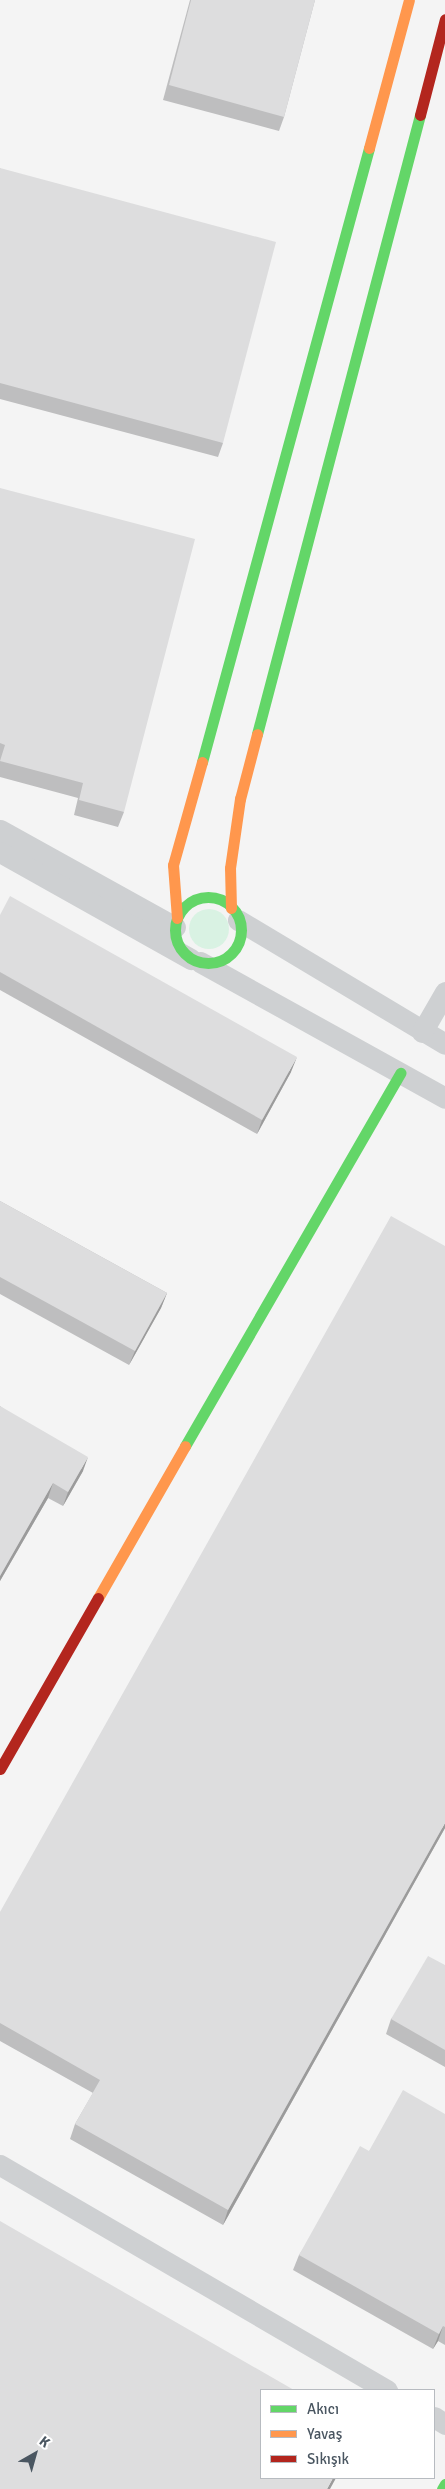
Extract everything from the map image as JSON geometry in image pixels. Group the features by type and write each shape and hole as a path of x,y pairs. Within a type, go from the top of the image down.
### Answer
{"street":[{"path":"408,0 243,618 173,865 178,945 196,960 218,962 233,951 240,934 235,914 230,868 240,799 445,19"},
{"path":"0,830 176,923"},
{"path":"0,852 445,1098"},
{"path":"176,923 188,904 206,898 224,902 235,914 422,1032 445,1044"},
{"path":"422,1032 445,992"},
{"path":"0,1769 400,1073"},
{"path":"0,2165 385,2389"},
{"path":"442,2489 445,2484"}],"green space":[{"path":"209,909 223,915 229,929 223,943 209,949 195,943 189,929 195,915"}],"building":[{"path":"191,0 315,0 284,117 169,85"},
{"path":"0,168 276,242 223,443 0,383"},
{"path":"0,488 195,539 124,812 79,800 83,783 0,761 5,745 0,743"},
{"path":"10,896 297,1057 262,1120 0,972 0,915"},
{"path":"0,1201 167,1293 135,1351 0,1277"},
{"path":"391,1216 445,1246 445,1823 228,2210 75,2124 100,2080 0,2023 0,1912"},
{"path":"0,1406 88,1457 68,1492 53,1483 0,1576"},
{"path":"428,1956 445,1965 445,2050 391,2019"},
{"path":"403,2090 445,2114 445,2327 443,2326 439,2334 299,2255 360,2146 369,2151"},
{"path":"0,2221 292,2389 260,2389 260,2479 332,2479 327,2489 0,2489"}],"traffic: fast":[{"path":"257,734 420,115"},
{"path":"202,762 369,148"},
{"path":"208,897 220,900 231,907 238,918 241,930 238,942 231,953 220,960 208,963 196,960 185,953 178,942 175,930 178,918 185,907 196,900 208,897"},
{"path":"185,1446 400,1073"},
{"path":"442,2489 445,2484"}],"traffic: slow":[{"path":"369,148 409,0"},
{"path":"231,908 230,868 240,799 257,734"},
{"path":"177,918 173,865 202,762"},
{"path":"98,1598 185,1446"}],"traffic: jam":[{"path":"420,115 445,19"},
{"path":"0,1769 98,1598"}]}
